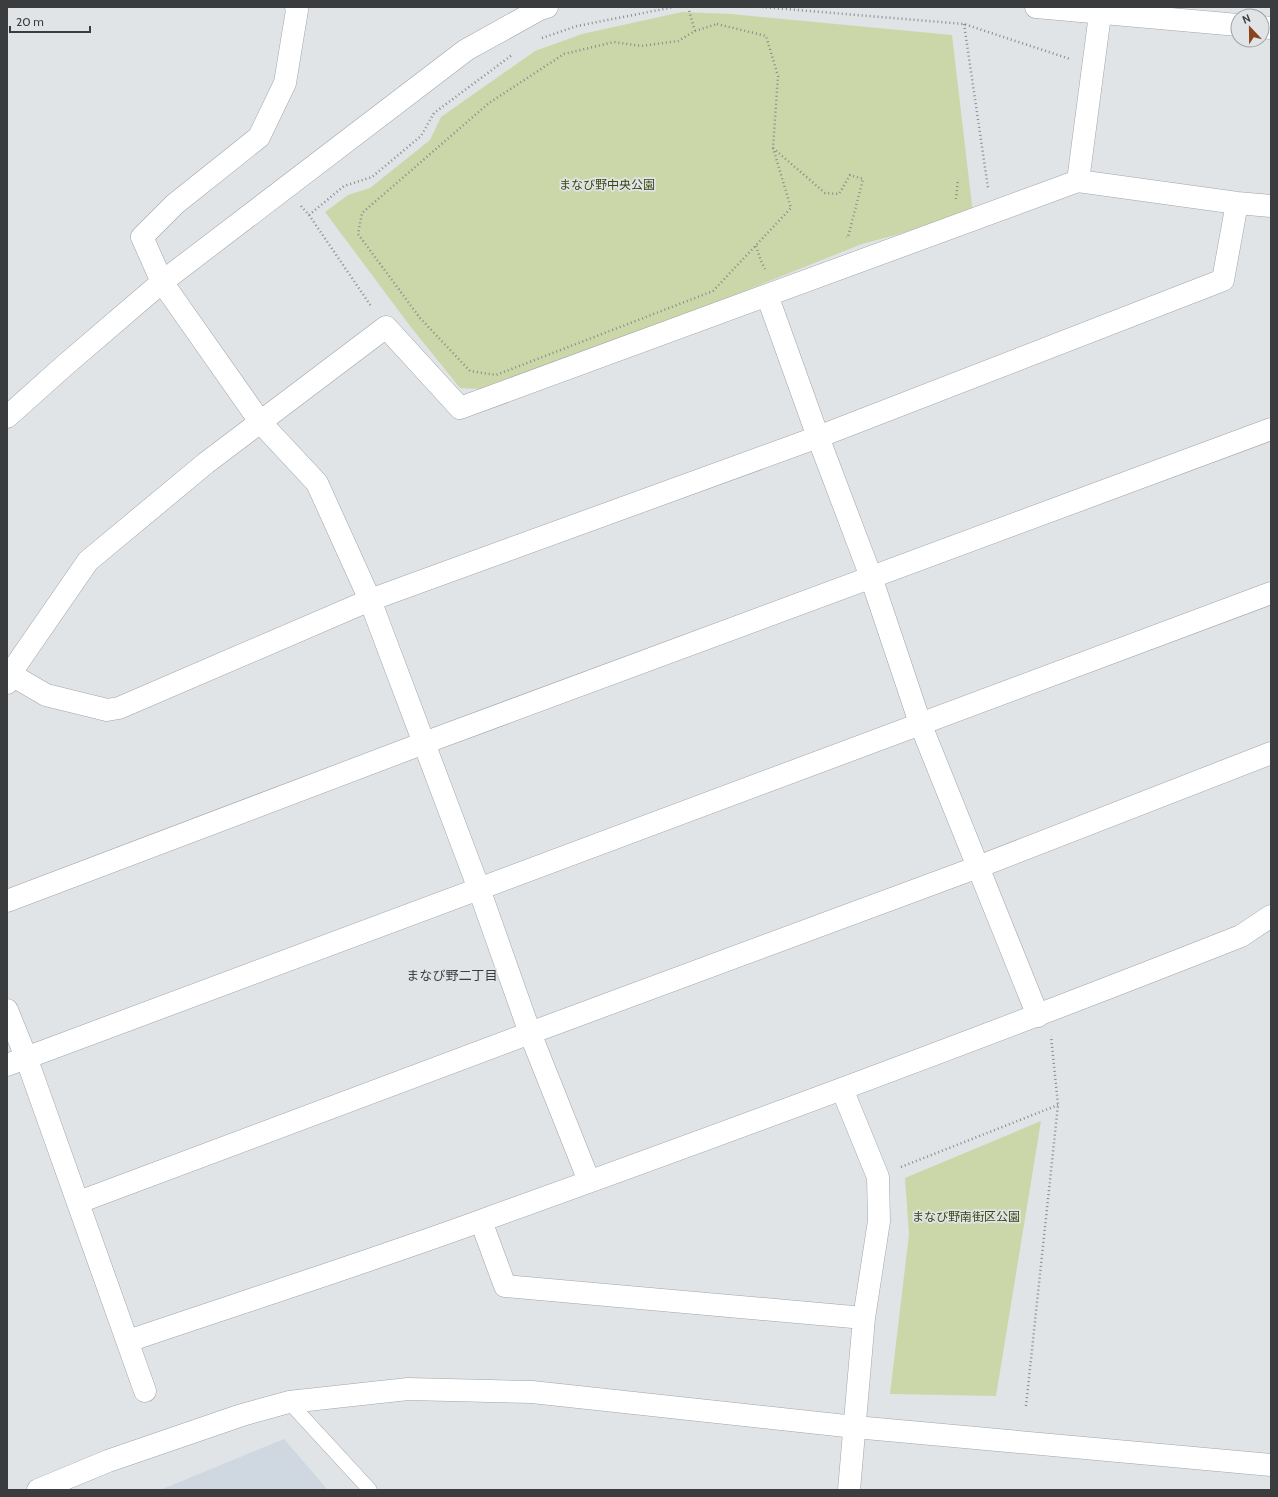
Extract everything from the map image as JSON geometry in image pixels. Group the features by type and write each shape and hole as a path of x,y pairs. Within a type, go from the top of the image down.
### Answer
{"street":[{"path":"296,7 297,10 285,83 259,137 175,204 142,237 162,282 261,423 317,483 370,600 479,889 530,1032 589,1181"},
{"path":"7,417 162,282 466,50 540,9 547,7"},
{"path":"1036,7 1100,10 1230,24"},
{"path":"1078,181 1100,10"},
{"path":"1237,203 1223,280 818,437 370,600 119,708 107,710 46,695 9,679 88,561 206,463 386,328 460,408 1078,181 1237,203 1271,206"},
{"path":"766,295 871,577 920,723 1038,1016"},
{"path":"7,901 424,743 1271,429"},
{"path":"17,1061 1271,593"},
{"path":"79,1202 530,1032 978,868 1271,752"},
{"path":"128,1341 481,1221 842,1089 1038,1016 1241,936 1271,916"},
{"path":"7,1010 17,1061 79,1202 145,1391"},
{"path":"842,1089 878,1177 879,1221 864,1318 856,1427 849,1490"},
{"path":"481,1221 506,1286 864,1318"},
{"path":"38,1490 108,1461 242,1415 288,1402 408,1389 532,1392 856,1427 1271,1465"}],"lane":[{"path":"288,1402 370,1490"}],"path":[{"path":"536,40 577,26 674,7"},
{"path":"688,7 695,31"},
{"path":"762,7 964,24 1092,67"},
{"path":"716,24 766,36 778,76 773,148 791,208 713,291 496,375 470,371 465,366 420,318 358,234 362,213 489,103 564,54 614,42 641,46 678,41 695,31 716,24"},
{"path":"964,24 991,212"},
{"path":"309,214 344,186 372,177 421,136 434,113 518,51"},
{"path":"773,148 825,193 839,194 850,176 863,179 848,237 842,240"},
{"path":"956,202 958,179"},
{"path":"285,188 309,214 386,328"},
{"path":"756,245 761,261"},
{"path":"1026,1406 1058,1105 1051,1034 1038,1016"},
{"path":"878,1177 1058,1105"}],"shaded area":[{"path":"284,1439 328,1490 160,1490"}],"green space":[{"name":"まなび野中央公園","path":"682,12 731,14 952,35 973,214 862,244 498,390 460,388 410,326 325,212 348,195 370,188 430,140 441,117 535,51 582,34"},
{"name":"まなび野南街区公園","path":"1041,1121 996,1396 890,1394 909,1234 905,1178"}],"district":[{"name":"まなび野二丁目","path":"452,975"}]}
